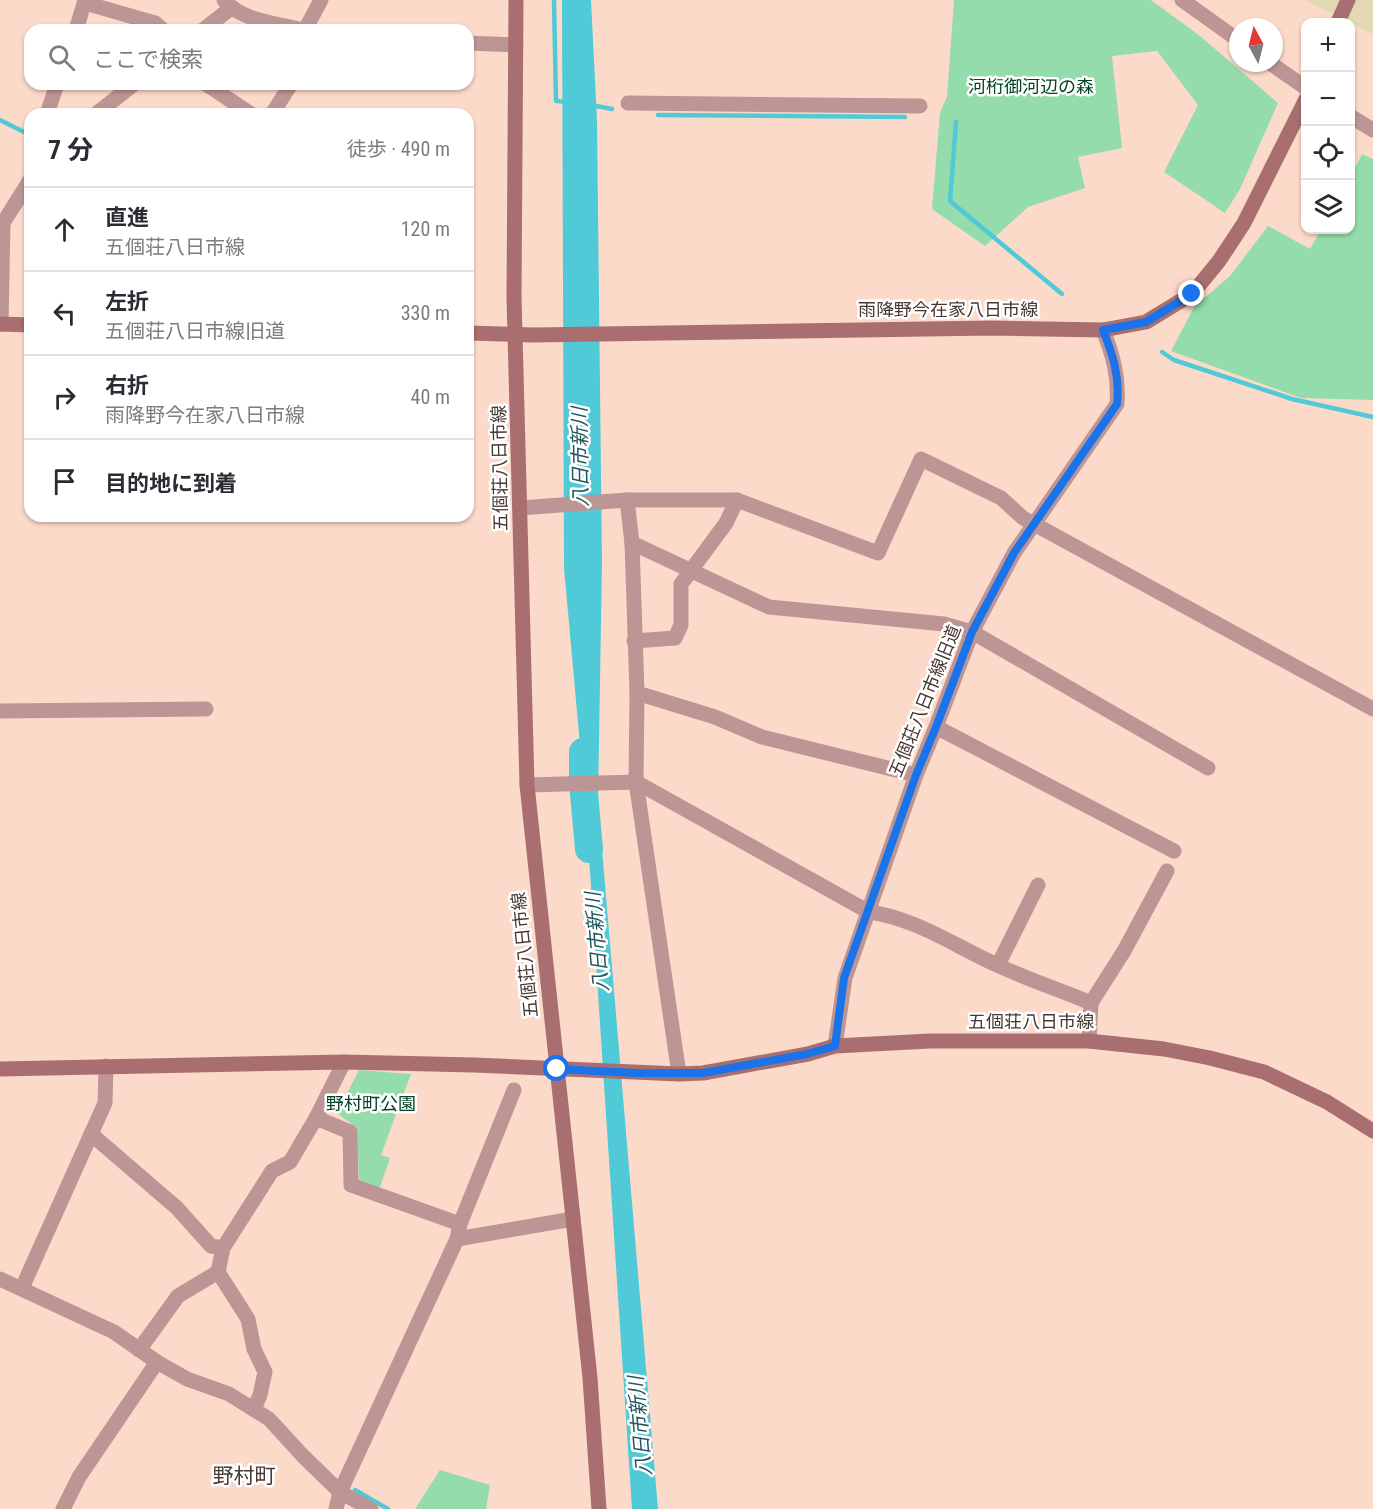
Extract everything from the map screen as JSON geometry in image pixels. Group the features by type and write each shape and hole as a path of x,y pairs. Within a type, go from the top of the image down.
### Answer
{"main road":[{"name":"五個荘八日市線","path":"516,0 514,297 527,785 557,1069 703,1073 807,1054 835,1046 930,1041 1089,1041 1164,1049 1264,1072 1327,1102 1373,1131"},
{"path":"1340,18 1348,0"},
{"name":"雨降野今在家八日市線","path":"474,333 534,335 992,328 1103,330 1146,322 1192,294 1219,261 1244,223 1301,107"},
{"path":"1,324 24,325"},
{"path":"0,1069 344,1062 557,1069 590,1378 599,1509"}],"street":[{"path":"307,24 321,0"},
{"path":"1182,0 1229,34"},
{"path":"77,24 85,1 156,24"},
{"path":"211,24 235,5 247,16 280,24"},
{"path":"474,43 516,45"},
{"path":"1283,72 1301,85"},
{"path":"49,108 55,90"},
{"path":"104,108 126,90"},
{"path":"215,90 242,108"},
{"path":"276,108 287,90"},
{"path":"628,103 920,106"},
{"path":"1355,119 1373,130"},
{"path":"1,324 3,223 24,190"},
{"name":"五個荘八日市線旧道","path":"835,1046 844,978 916,775 972,632 1014,553 1033,523 1079,461 1117,404 1119,385 1114,357 1103,330"},
{"path":"520,508 627,500 737,500 878,553 921,459 1001,498 1023,518 1373,709"},
{"path":"627,500 632,543 637,693 636,782 679,1074"},
{"path":"634,641 675,638 681,625 681,584 726,523 737,500"},
{"path":"632,543 769,607 944,624 972,632 1208,768"},
{"path":"637,693 715,717 762,737 916,775"},
{"path":"0,711 206,709"},
{"path":"936,727 1174,851"},
{"path":"527,785 636,782 869,912 882,914 926,930 998,965 1091,1003"},
{"path":"1089,1041 1091,1003 1124,951 1167,871"},
{"path":"998,965 1038,885"},
{"path":"256,1404 265,1372 254,1349 248,1319 218,1272 223,1248 272,1171 290,1162 316,1118 344,1062"},
{"path":"22,1288 105,1103 106,1066"},
{"path":"336,1509 340,1492 458,1232 514,1090"},
{"path":"316,1118 350,1132 351,1185 458,1232 573,1219"},
{"path":"91,1134 177,1208 211,1246 223,1248"},
{"path":"142,1344 178,1296 218,1272"},
{"path":"0,1279 142,1344 157,1362 187,1379 256,1404 303,1456 340,1492 371,1509"},
{"path":"63,1509 79,1477 157,1362"}],"green space":[{"name":"河桁御河辺の森","path":"954,0 1151,0 1229,61 1229,72 1242,72 1278,103 1240,189 1225,213 1164,172 1198,105 1157,51 1112,56 1122,148 1078,157 1085,188 1028,207 985,246 932,209 940,113 947,97"},
{"path":"1362,154 1373,159 1373,400 1301,398 1171,351 1194,307 1230,276 1268,226 1310,249 1319,234 1355,234 1355,168"},
{"name":"野村町公園","path":"359,1070 411,1074 381,1155 390,1158 379,1190 359,1182 357,1128 337,1113"},
{"path":"440,1470 490,1485 486,1509 415,1509"}],"sand":[{"path":"1305,0 1373,0 1373,34 1355,25 1355,18 1341,18"}],"water":[{"path":"562,0 591,0 597,121 602,563 598,802 658,1509 632,1509 586,811 564,568"}],"waterway":[{"path":"554,0 556,101 568,102"},
{"path":"591,105 612,109"},
{"path":"658,115 905,117"},
{"path":"0,120 24,132"},
{"path":"956,122 950,201 1062,294"},
{"path":"1162,352 1174,360 1292,399 1373,417"},
{"name":"八日市新川","path":"583,752 583,783 589,849"},
{"path":"355,1490 388,1509"}],"district":[{"name":"野村町","path":"244,1476"}],"route":[{"path":"557,1069 636,1073 703,1073 807,1054 835,1046 844,978 916,775 972,632 1014,553 1033,523 1079,461 1117,404 1119,385 1114,357 1103,330 1146,322 1192,294"}]}
